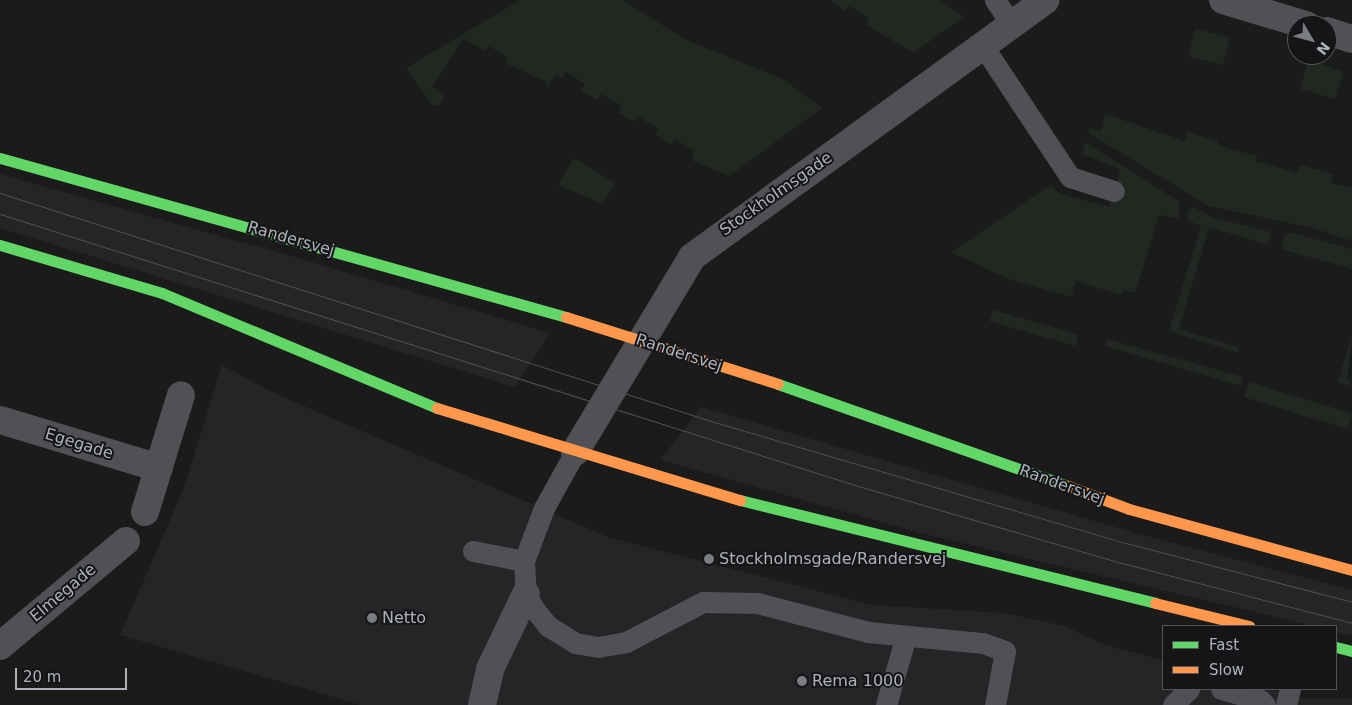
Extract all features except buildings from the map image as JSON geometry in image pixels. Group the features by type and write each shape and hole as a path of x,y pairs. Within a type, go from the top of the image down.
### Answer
{"street":[{"name":"Stockholmsgade","path":"575,452 677,276 713,238 1046,0"},
{"path":"1223,0 1287,19"},
{"path":"1337,34 1352,39"},
{"name":"Randersvej","path":"0,158 548,311 866,412 1129,509 1352,570"},
{"path":"0,245 162,292 463,419 909,545 1245,625"},
{"path":"145,512 181,395"},
{"name":"Egegade","path":"0,420 158,468"},
{"name":"Elmegade","path":"0,646 126,541"},
{"path":"482,705 490,669 526,594"},
{"path":"1337,647 1352,651"}],"lane":[{"path":"995,0 1012,25"},
{"path":"983,46 1070,177 1114,191"},
{"path":"575,452 544,508 524,561 526,594 548,626 575,643 598,647 626,642 703,602 730,600 906,636 983,643 1005,651 995,705"},
{"path":"473,550 524,561"},
{"path":"886,705 906,636"},
{"path":"1173,705 1188,690"},
{"path":"1225,690 1260,700 1265,705"},
{"path":"1286,705 1290,690"}],"shaded area":[{"path":"520,0 623,0 684,39 783,79 822,108 729,176 695,162 691,157 695,151 675,139 671,145 655,135 658,129 638,116 634,122 618,112 622,106 601,94 597,100 581,90 585,84 566,72 562,78 556,74 547,89 547,82 505,63 508,58 489,46 486,51 463,39 432,87 445,96 439,106 432,105 406,68"},
{"path":"830,0 940,0 964,17 913,53 866,24 869,18 849,6 845,12"},
{"path":"1195,29 1230,38 1223,65 1188,56"},
{"path":"1307,65 1322,65 1344,71 1336,99 1300,89"},
{"path":"1105,114 1185,141 1187,132 1218,141 1217,145 1257,156 1256,161 1298,173 1300,165 1333,174 1331,183 1352,188 1352,241 1313,228 1209,206 1088,133 1090,128 1101,131"},
{"path":"1085,142 1180,202 1179,218 1159,215 1135,293 1123,290 1121,295 1076,281 1071,297 1008,279 951,252 1052,184 1058,193 1109,207 1120,169 1082,154"},
{"path":"574,158 615,183 603,204 558,185"},
{"path":"0,174 298,258 550,333 515,387 0,228"},
{"path":"1194,207 1211,217 1271,232 1268,245 1209,227 1179,329 1238,347 1238,353 1169,331 1201,226 1187,220 1188,210"},
{"path":"1292,233 1352,249 1352,269 1281,249 1284,236"},
{"path":"993,310 1079,335 1075,346 990,322"},
{"path":"1352,334 1347,379 1352,386 1338,382"},
{"path":"1107,339 1243,377 1241,386 1105,346"},
{"path":"222,365 274,393 608,537 872,605 1005,613 1065,626 1105,645 1162,660 1162,690 1273,690 1307,699 1352,698 1352,705 361,705 120,635 184,488"},
{"path":"1249,382 1352,413 1348,429 1244,397"},
{"path":"701,407 1139,534 1352,590 1352,636 1337,632 1337,625 1310,625 924,534 660,460"}],"tram line":[{"path":"0,193 714,422 1126,543 1352,602"},
{"path":"0,214 858,486 1122,563 1352,623"}],"traffic: fast":[{"path":"0,158 566,317"},
{"path":"0,245 162,293 437,408"},
{"path":"778,384 1068,486"},
{"path":"740,500 1155,603"},
{"path":"1337,647 1352,651"}],"traffic: slow":[{"path":"566,317 778,384"},
{"path":"437,408 740,500"},
{"path":"1068,486 1129,509 1352,570"},
{"path":"1155,603 1245,625"}],"place":[{"name":"Stockholmsgade/Randersvej","path":"709,559"},
{"name":"Netto","path":"372,618"},
{"name":"Rema 1000","path":"802,681"}]}
